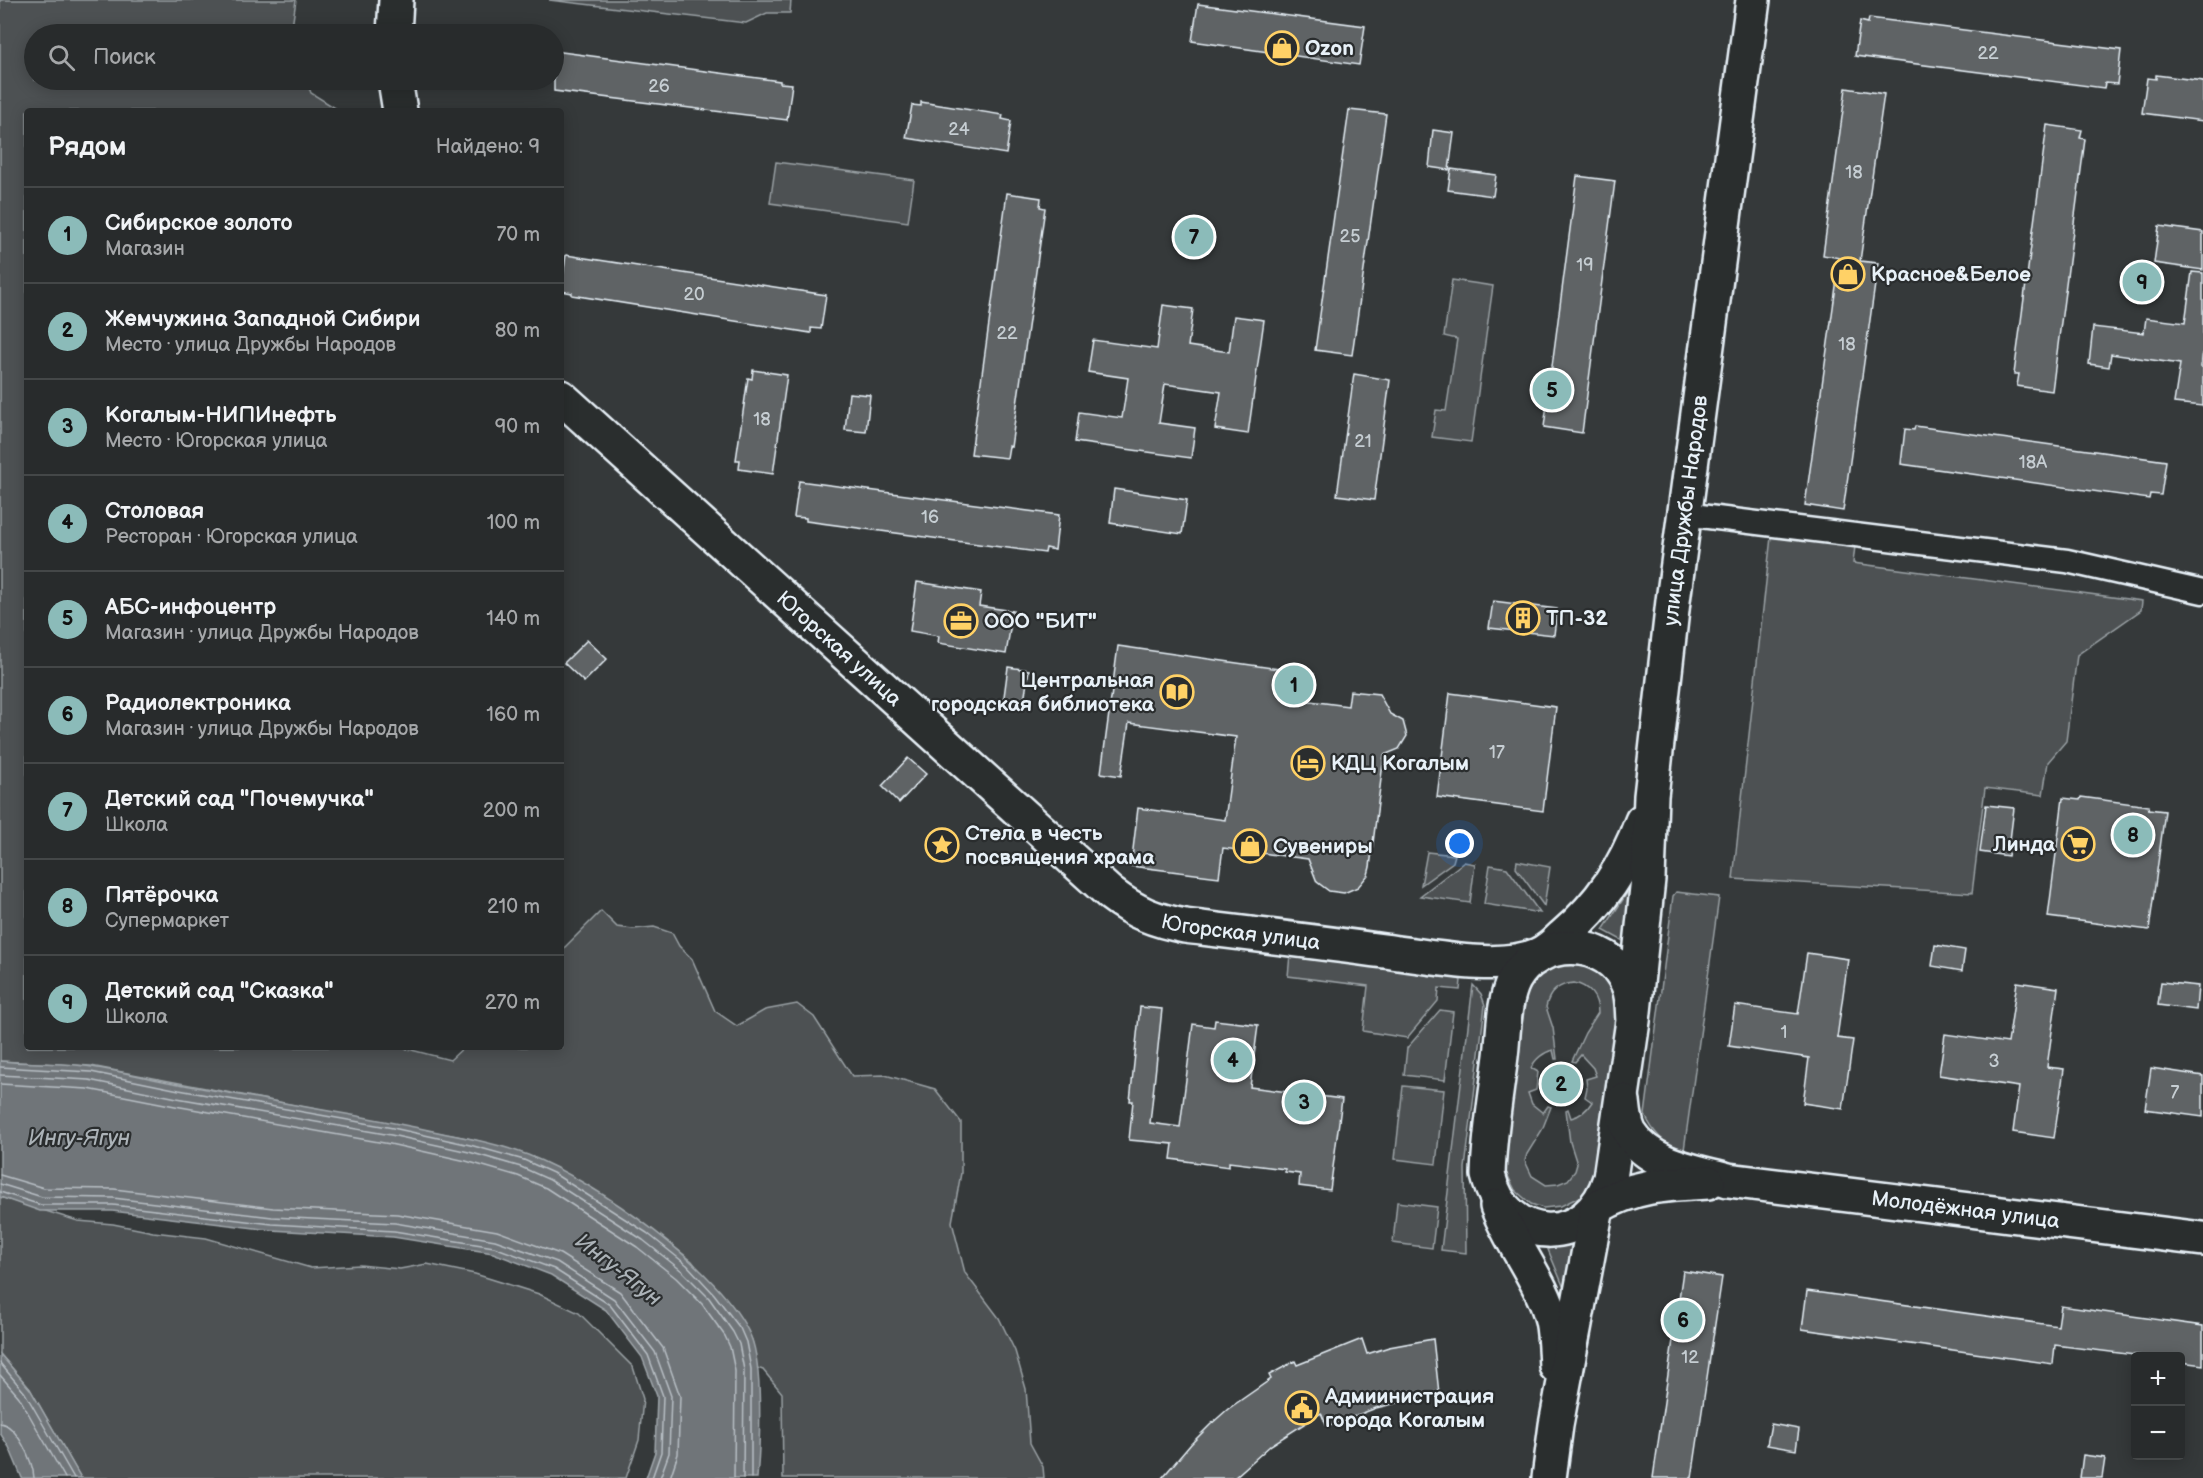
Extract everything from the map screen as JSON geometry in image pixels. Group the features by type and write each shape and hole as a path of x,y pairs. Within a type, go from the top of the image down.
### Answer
{"main road":[{"path":"395,24 396,0"},
{"name":"улица Дружбы Народов","path":"1633,1021 1628,985 1620,971 1608,959 1594,951 1578,947 1562,947 1539,955 1525,966 1515,979 1511,988 1505,1021 1488,1174 1492,1190 1500,1204 1511,1216 1524,1224 1540,1229 1556,1230 1572,1226 1586,1218 1597,1207 1606,1193 1611,1178 1633,1021 1648,879 1651,796 1684,514 1753,0"},
{"path":"397,90 400,108"},
{"name":"Югорская улица","path":"564,400 1111,894 1135,911 1161,921 1185,926 1434,957 1493,963 1513,962 1539,955"},
{"path":"1539,955 1575,926 1603,896 1627,857 1651,796"},
{"path":"1434,957 1482,979 1500,1002 1505,1021"},
{"path":"1622,1094 1624,1115 1630,1133 1643,1148 1657,1158 1728,1180"},
{"path":"1597,1207 1624,1192 1640,1188 1728,1180"},
{"name":"Молодёжная улица","path":"1728,1180 2203,1239"},
{"path":"1492,1190 1506,1226 1552,1319 1555,1345 1556,1425"},
{"name":"улица Дружбы Народов","path":"1549,1478 1556,1425 1597,1207"}],"street":[{"path":"1684,514 2067,561 2203,592"}],"shaded area":[{"path":"0,0 296,0 292,24 24,24 24,90 310,90 335,108 24,108 24,1050 412,1050 450,1060 461,1050 564,1050 564,948 601,911 617,927 633,929 654,927 672,933 679,946 692,959 715,1011 737,1026 765,1010 797,1004 814,1017 852,1076 885,1075 935,1089 961,1122 961,1173 952,1222 965,1273 999,1318 1015,1351 1026,1389 1030,1443 1043,1467 1044,1478 783,1478 782,1393 763,1370 757,1368 752,1340 692,1261 651,1229 556,1168 526,1155 472,1139 91,1066 0,1061"},
{"path":"549,0 791,0 790,13 767,13 746,23"},
{"path":"776,162 914,180 908,222 770,203"},
{"path":"1452,280 1493,286 1471,442 1432,437 1436,410 1446,411 1457,339 1444,336"},
{"path":"1771,537 1855,546 1853,563 2142,601 2141,610 2077,655 2066,741 2048,762 2043,795 1985,788 1972,893 1733,879"},
{"path":"1427,852 1455,855 1453,862 1421,885"},
{"path":"1517,861 1550,867 1544,906 1516,868"},
{"path":"1464,862 1475,864 1470,903 1420,896"},
{"path":"1490,865 1507,868 1540,913 1484,904"},
{"path":"1633,884 1627,943 1603,930"},
{"path":"1676,892 1719,897 1684,1150 1671,1146 1660,1138 1645,1115 1673,896"},
{"path":"1290,955 1444,975 1461,980 1460,990 1439,988 1438,1001 1407,1038 1363,1031 1368,986 1288,976"},
{"path":"1560,963 1591,966 1611,981 1620,1009 1598,1165 1586,1192 1581,1196 1561,1206 1543,1208 1531,1204 1515,1190 1506,1172 1504,1152 1526,997 1535,981","holes":["1574,983 1592,993 1598,1013 1585,1033 1572,1061 1575,1062 1581,1055 1593,1068 1596,1076 1586,1079 1585,1097 1592,1102 1588,1108 1571,1118 1568,1109 1566,1110 1570,1142 1577,1164 1575,1171 1568,1180 1546,1185 1532,1176 1525,1161 1542,1130 1551,1107 1548,1106 1543,1113 1532,1104 1528,1093 1536,1090 1538,1072 1531,1068 1537,1059 1550,1051 1553,1050 1555,1059 1557,1059 1553,1028 1546,1007 1556,990"]},
{"path":"1473,985 1481,994 1485,1005 1465,1168 1466,1253 1441,1250"},
{"path":"1440,1010 1453,1012 1445,1080 1404,1075 1407,1048"},
{"path":"1403,1086 1444,1090 1436,1164 1395,1159"},
{"path":"0,1197 78,1221 206,1238 311,1268 360,1265 400,1269 427,1264 475,1274 539,1294 579,1313 633,1367 643,1399 639,1440 626,1478 81,1478 30,1389 0,1354"},
{"path":"1397,1202 1437,1207 1432,1248 1393,1243"},
{"path":"1574,1241 1566,1293 1547,1247"}],"water":[{"name":"Ингу-Ягун","path":"0,1061 69,1064 103,1069 467,1138 528,1155 587,1185 621,1206 686,1257 714,1284 736,1311 751,1337 755,1350 760,1427 757,1478 646,1478 655,1452 657,1396 642,1357 606,1310 551,1275 493,1253 393,1237 271,1230 112,1211 40,1211 0,1197"},
{"path":"0,1354 30,1389 81,1478 22,1478 9,1447 0,1433"}],"building":[{"path":"1198,4 1365,26 1359,65 1192,41"},
{"path":"1869,18 2121,50 2117,84 2105,83 2104,88 1855,56 1860,21 1868,23"},
{"path":"564,52 792,84 787,120 554,91 564,90"},
{"path":"2156,75 2203,81 2203,121 2142,113 2147,78 2156,79"},
{"path":"1846,88 1884,94 1860,261 1878,263 1843,511 1805,505 1840,258 1823,255"},
{"path":"921,102 1003,115 1002,119 1011,121 1006,154 906,138 912,105 921,106"},
{"path":"1349,110 1386,114 1352,355 1315,350"},
{"path":"2047,125 2082,130 2080,138 2085,139 2052,391 2017,386 2019,374 2014,374"},
{"path":"1433,130 1454,133 1449,170 1429,167"},
{"path":"1451,169 1496,175 1493,196 1448,190"},
{"path":"1577,176 1615,181 1582,433 1544,427"},
{"path":"1007,193 1041,198 1040,207 1045,208 1011,447 1009,446 1007,458 971,454"},
{"path":"2159,226 2203,232 2203,270 2154,263"},
{"path":"566,255 826,295 821,329 811,328 811,333 572,295 572,293 564,292"},
{"path":"2192,272 2203,273 2201,367 2203,367 2203,406 2174,403 2180,364 2111,354 2109,367 2089,364 2093,327 2144,333 2146,318 2185,323"},
{"path":"1163,305 1193,309 1188,346 1229,352 1234,316 1264,320 1248,434 1215,429 1221,392 1165,384 1159,423 1195,428 1191,458 1075,442 1079,412 1122,418 1128,378 1088,372 1093,340 1157,349"},
{"path":"753,370 787,375 773,474 739,469 740,460 736,460 748,378 752,379"},
{"path":"1354,374 1390,380 1374,500 1337,495"},
{"path":"849,393 870,395 866,432 845,430"},
{"path":"1915,426 2166,461 2161,495 2150,494 2149,499 1901,464 1905,429 1914,430"},
{"path":"799,481 1059,515 1055,550 1046,548 1045,553 806,521 806,518 794,517"},
{"path":"1114,489 1187,500 1182,534 1110,523"},
{"name":"ООО \"БИТ\"","path":"917,582 981,592 979,606 1013,611 1006,654 938,643 939,636 910,631"},
{"name":"ТП-32","path":"1493,601 1557,609 1554,635 1489,628"},
{"path":"587,640 607,659 584,682 564,663"},
{"name":"КДЦ Когалым","path":"1118,646 1314,674 1310,701 1348,706 1350,691 1379,694 1390,714 1403,721 1407,736 1399,749 1384,755 1370,867 1368,875 1358,887 1344,893 1329,891 1317,882 1308,859 1223,848 1219,877 1131,866 1138,808 1225,820 1236,737 1129,723 1121,776 1101,773"},
{"path":"1008,667 1029,670 1023,707 1003,704"},
{"path":"1450,693 1556,707 1543,811 1437,797"},
{"path":"908,758 926,774 899,803 882,786"},
{"path":"2081,797 2149,806 2148,809 2165,811 2149,930 2048,917 2063,798 2080,800"},
{"path":"1986,805 2014,808 2008,856 1980,852"},
{"path":"1935,945 1965,950 1962,971 1932,966"},
{"path":"1807,953 1848,959 1837,1038 1853,1040 1843,1109 1803,1103 1809,1058 1729,1046 1735,1005 1798,1014"},
{"path":"2017,982 2058,988 2047,1067 2064,1069 2054,1138 2013,1132 2019,1087 1939,1075 1945,1034 2008,1043"},
{"path":"2161,982 2198,986 2196,1010 2158,1005"},
{"path":"1140,1007 1162,1009 1150,1123 1180,1127 1193,1024 1214,1027 1215,1020 1258,1025 1250,1087 1342,1099 1330,1190 1299,1186 1300,1174 1285,1172 1285,1169 1229,1162 1229,1167 1171,1159 1173,1144 1129,1140 1133,1101 1130,1101"},
{"path":"2151,1068 2203,1076 2203,1117 2145,1109"},
{"path":"1683,1271 1722,1277 1692,1478 1653,1478"},
{"path":"1807,1291 2058,1326 2061,1306 2203,1326 2203,1365 2185,1363 2185,1352 2131,1352 2131,1354 2055,1345 2053,1364 1802,1329"},
{"name":"Адмиинистрация города Когалым","path":"1362,1339 1367,1354 1389,1347 1433,1339 1439,1393 1376,1408 1327,1427 1321,1413 1271,1445 1234,1478 1162,1478 1210,1425 1228,1409 1271,1379 1269,1375 1295,1361 1297,1365"},
{"path":"1771,1424 1799,1429 1796,1450 1767,1445"},
{"path":"2083,1455 2105,1458 2102,1478 2080,1478"}],"place":[{"name":"Ozon","path":"1282,48"},
{"name":"Детский сад \"Почемучка\"","path":"1194,237"},
{"name":"Красное&Белое","path":"1848,274"},
{"name":"Детский сад \"Сказка\"","path":"2142,282"},
{"name":"АБС-инфоцентр","path":"1552,390"},
{"name":"ТП-32","path":"1523,618"},
{"name":"ООО \"БИТ\"","path":"961,621"},
{"name":"Сибирское золото","path":"1294,685"},
{"name":"Центральная городская библиотека","path":"1177,692"},
{"name":"КДЦ Когалым","path":"1308,763"},
{"name":"Пятёрочка","path":"2133,835"},
{"name":"Линда","path":"2078,844"},
{"name":"Стела в честь посвящения храма","path":"942,845"},
{"name":"Сувениры","path":"1250,846"},
{"name":"Столовая","path":"1233,1060"},
{"name":"Жемчужина Западной Сибири","path":"1561,1084"},
{"name":"Когалым-НИПИнефть","path":"1304,1102"},
{"name":"Радиолектроника","path":"1683,1320"},
{"name":"Адмиинистрация города Когалым","path":"1302,1408"}]}
